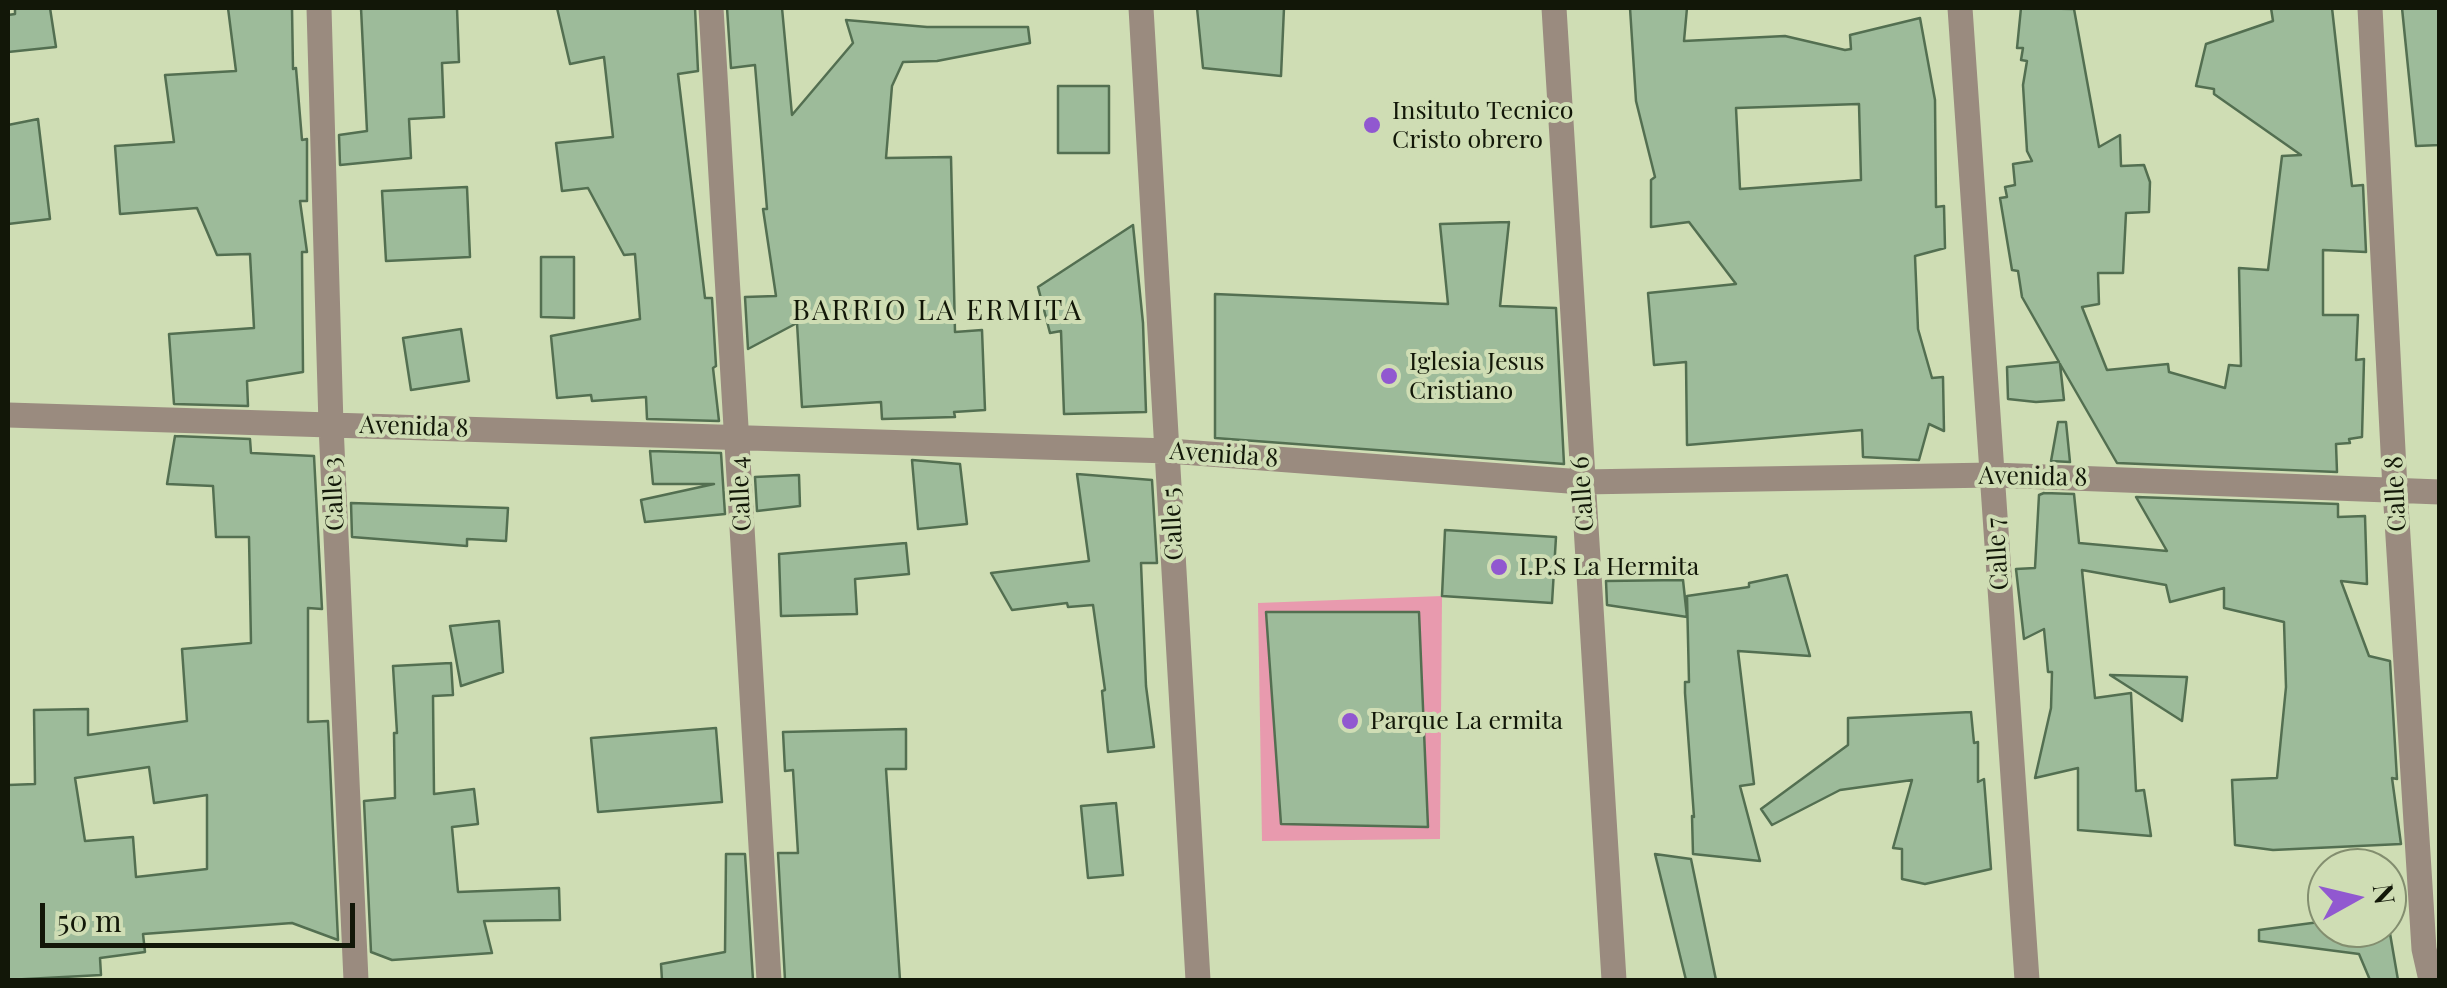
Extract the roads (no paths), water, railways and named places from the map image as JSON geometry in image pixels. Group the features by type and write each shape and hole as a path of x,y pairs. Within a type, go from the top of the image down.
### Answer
{"street":[{"name":"Calle 3","path":"318,8 331,425 356,980"},
{"name":"Calle 4","path":"711,8 769,980"},
{"name":"Calle 5","path":"1141,8 1198,980"},
{"name":"Calle 6","path":"1554,8 1614,980"},
{"name":"Calle 7","path":"1960,8 2027,980"},
{"name":"Calle 8","path":"2370,8 2395,489 2424,949 2431,980"},
{"name":"Avenida 8","path":"8,415 1169,451 1582,482 1992,475 2440,492"}],"place":[{"name":"Insituto Tecnico Cristo obrero","path":"1372,125"},
{"name":"Iglesia Jesus Cristiano","path":"1389,376"},
{"name":"I.P.S La Hermita","path":"1499,567"},
{"name":"Parque La ermita","path":"1350,721"}],"district":[{"name":"BARRIO LA ERMITA","path":"938,311"}]}
